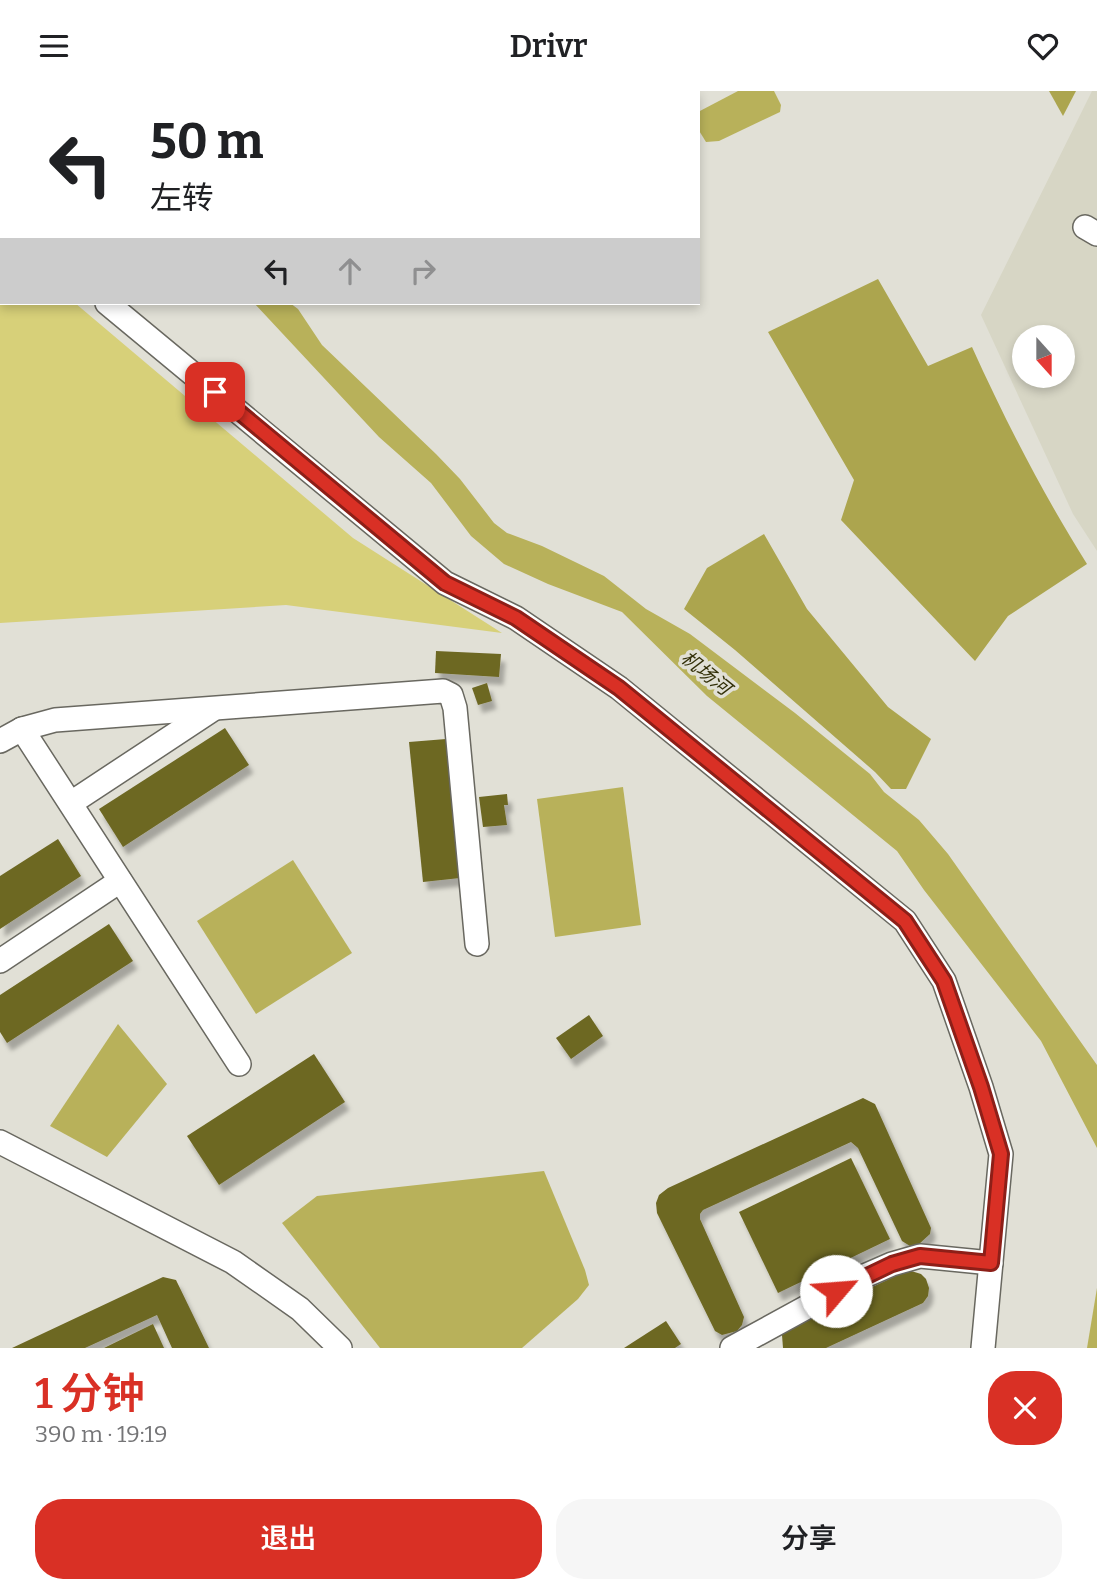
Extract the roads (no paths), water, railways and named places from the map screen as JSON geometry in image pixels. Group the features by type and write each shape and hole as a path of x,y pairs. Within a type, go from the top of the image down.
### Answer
{"street":[{"path":"109,305 445,583 516,618 619,688 905,921 944,981 1001,1154 983,1348"},
{"path":"0,741 22,729 55,720 443,691 451,695 455,708 477,944"},
{"path":"71,803 214,708"},
{"path":"22,729 239,1063"},
{"path":"0,961 120,881"},
{"path":"0,1142 233,1262 300,1308 340,1348"},
{"path":"732,1348 860,1278 892,1264 920,1256 991,1263"}],"water":[{"path":"738,91 774,91 781,105 780,112 719,141 706,142 700,132 700,111"},
{"name":"机场河","path":"256,305 293,305 298,309 322,345 436,454 460,479 494,523 507,533 542,546 604,576 646,609 690,634 795,713 870,774 884,792 919,820 948,854 1097,1065 1097,1148 1041,1041 897,851 707,696 622,612 504,564 471,536 431,483 379,437"},
{"path":"623,787 641,925 555,937 537,799"},
{"path":"293,860 352,953 256,1014 197,921"},
{"path":"118,1024 167,1084 107,1157 50,1126"},
{"path":"544,1171 589,1285 578,1299 522,1348 380,1348 282,1223 317,1196"},
{"path":"1097,1288 1097,1348 1087,1348"}]}
